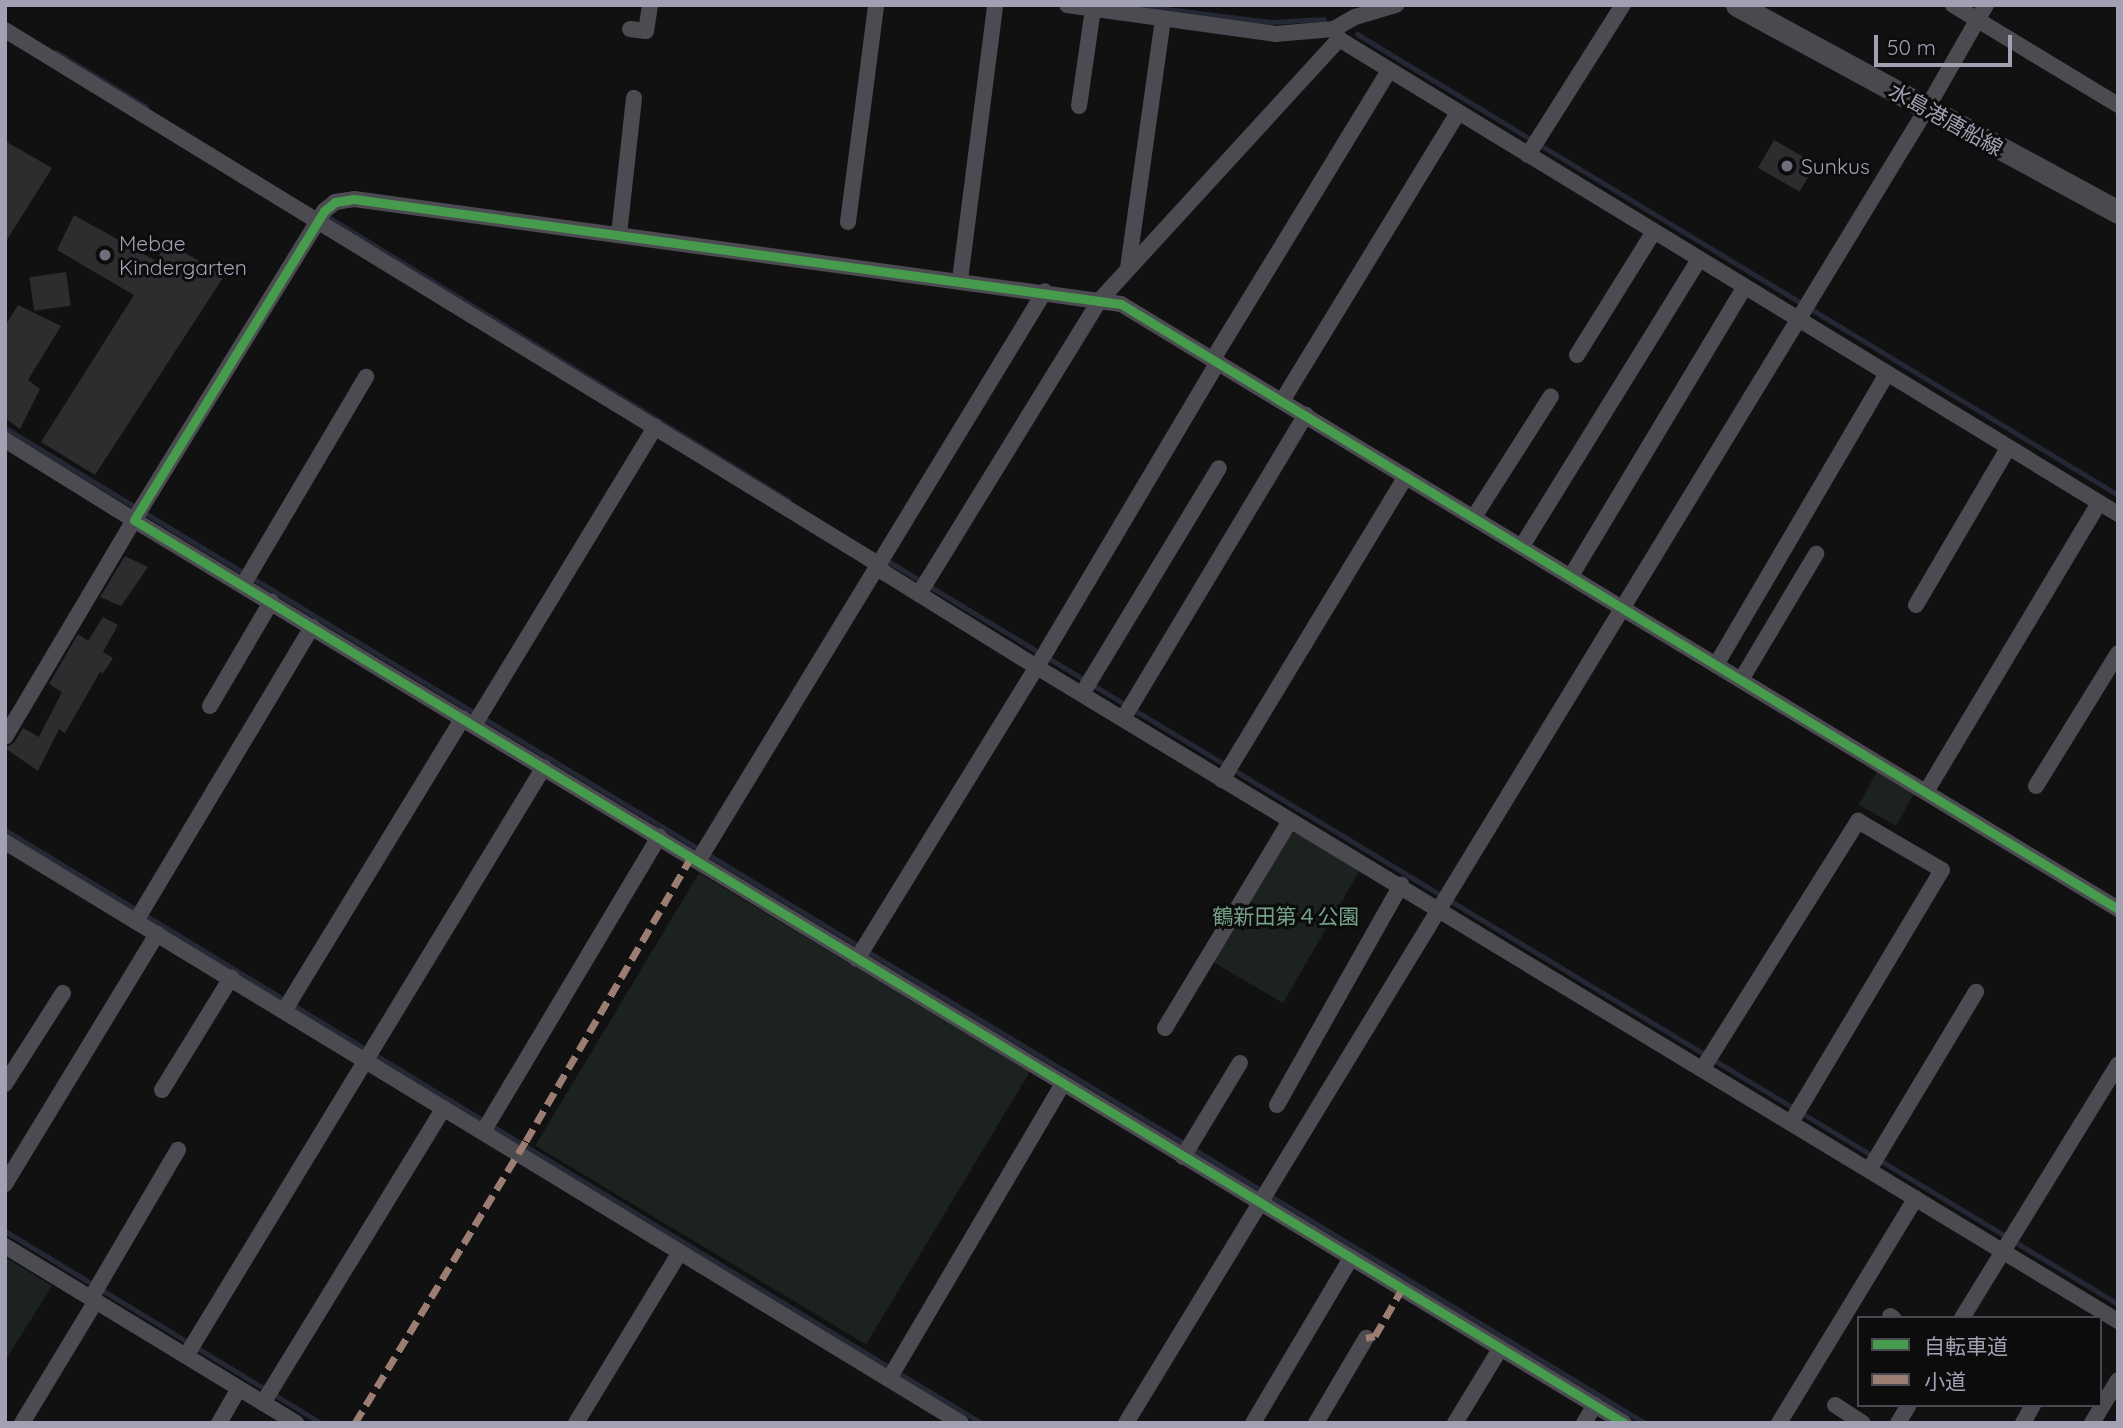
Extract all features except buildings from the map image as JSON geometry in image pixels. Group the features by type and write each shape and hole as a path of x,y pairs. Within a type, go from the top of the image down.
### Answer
{"main road":[{"name":"水島港唐船線","path":"1737,5 2118,212"}],"street":[{"path":"646,31 650,5"},
{"path":"848,222 876,5"},
{"path":"960,280 995,5"},
{"path":"1067,5 1275,34 1337,34 1389,71 1458,113 1533,147 1653,233 1698,261 1744,288 1802,312 1886,375 2118,514"},
{"path":"923,587 1100,300 1337,34 1355,17 1396,5"},
{"path":"1533,147 1623,5"},
{"path":"1953,5 2118,105"},
{"path":"1126,1423 1624,608 1927,108 1986,5"},
{"path":"1079,106 1093,9"},
{"path":"1128,268 1163,19"},
{"path":"5,30 320,216 870,559 882,561 1227,772 1290,821 1401,885 1444,902 1874,1162 1916,1198 2008,1243 2089,1312"},
{"path":"862,952 1041,659 1389,71"},
{"path":"619,234 634,98"},
{"path":"1282,401 1458,113"},
{"path":"5,737 320,216 335,202 354,199 1045,291 1121,304 2118,909"},
{"path":"1577,355 1653,233"},
{"path":"1522,546 1698,261"},
{"path":"1570,576 1744,288"},
{"path":"702,855 1045,291"},
{"path":"1716,665 1886,375"},
{"path":"247,579 366,377"},
{"path":"1474,517 1551,396"},
{"path":"1128,712 1306,415"},
{"path":"288,1005 474,719 655,427"},
{"path":"5,440 139,513 247,579 271,602 312,627 474,719 544,767 659,837 702,855 862,952 1062,1085 1188,1149 1265,1195 1351,1258 1624,1423"},
{"path":"1916,605 2008,448"},
{"path":"1087,687 1219,468"},
{"path":"1227,772 1406,476"},
{"path":"1926,792 2099,503"},
{"path":"1741,680 1816,554"},
{"path":"209,706 271,602"},
{"path":"139,915 312,627"},
{"path":"2036,786 2118,653"},
{"path":"190,1349 544,767"},
{"path":"1165,1028 1290,821"},
{"path":"1708,1061 1858,821 1942,870 1796,1114"},
{"path":"486,1126 659,837"},
{"path":"5,842 139,915 158,934 231,978 288,1005 369,1055 444,1108 486,1126 680,1252 893,1373 961,1423"},
{"path":"1277,1105 1401,885"},
{"path":"5,1184 158,934"},
{"path":"162,1090 231,978"},
{"path":"1874,1162 1976,992"},
{"path":"5,1084 63,993"},
{"path":"1188,1149 1240,1063"},
{"path":"1963,1316 2118,1064"},
{"path":"893,1373 1062,1085"},
{"path":"267,1396 444,1108"},
{"path":"22,1423 178,1150"},
{"path":"1779,1423 1916,1198"},
{"path":"5,1246 190,1349 239,1389 267,1396 296,1423"},
{"path":"576,1423 680,1252"},
{"path":"1253,1423 1351,1258"},
{"path":"1316,1423 1366,1338"},
{"path":"1455,1423 1500,1349"},
{"path":"2102,1406 2118,1380"},
{"path":"219,1423 239,1389"},
{"path":"1584,1423 1595,1405"},
{"path":"1835,1405 1863,1423"},
{"path":"1898,1423 1908,1407"},
{"path":"2022,1423 2032,1407"},
{"path":"2092,1423 2102,1407"}],"green space":[{"path":"1878,770 1916,791 1896,826 1859,805"},
{"name":"鶴新田第４公園","path":"1296,833 1360,870 1283,1003 1213,962 1287,834"},
{"path":"699,873 1030,1072 866,1344 535,1146"},
{"path":"5,1257 52,1286 5,1361"}],"waterway":[{"path":"1134,5 1271,22 1324,19"},
{"path":"1357,34 2118,495"},
{"path":"56,52 146,107"},
{"path":"325,215 788,500"},
{"path":"5,428 1645,1423"},
{"path":"886,560 2118,1304"},
{"path":"5,830 981,1423"},
{"path":"5,1231 321,1423"}],"marked path":[{"path":"355,1423 526,1141 691,857"},
{"path":"1366,1338 1375,1336 1402,1289"}],"cycle path":[{"path":"1624,1423 134,520 324,211 335,202 354,199 1121,304 2118,909"}],"place":[{"name":"Sunkus","path":"1787,166"},
{"name":"Mebae Kindergarten","path":"105,255"}]}
